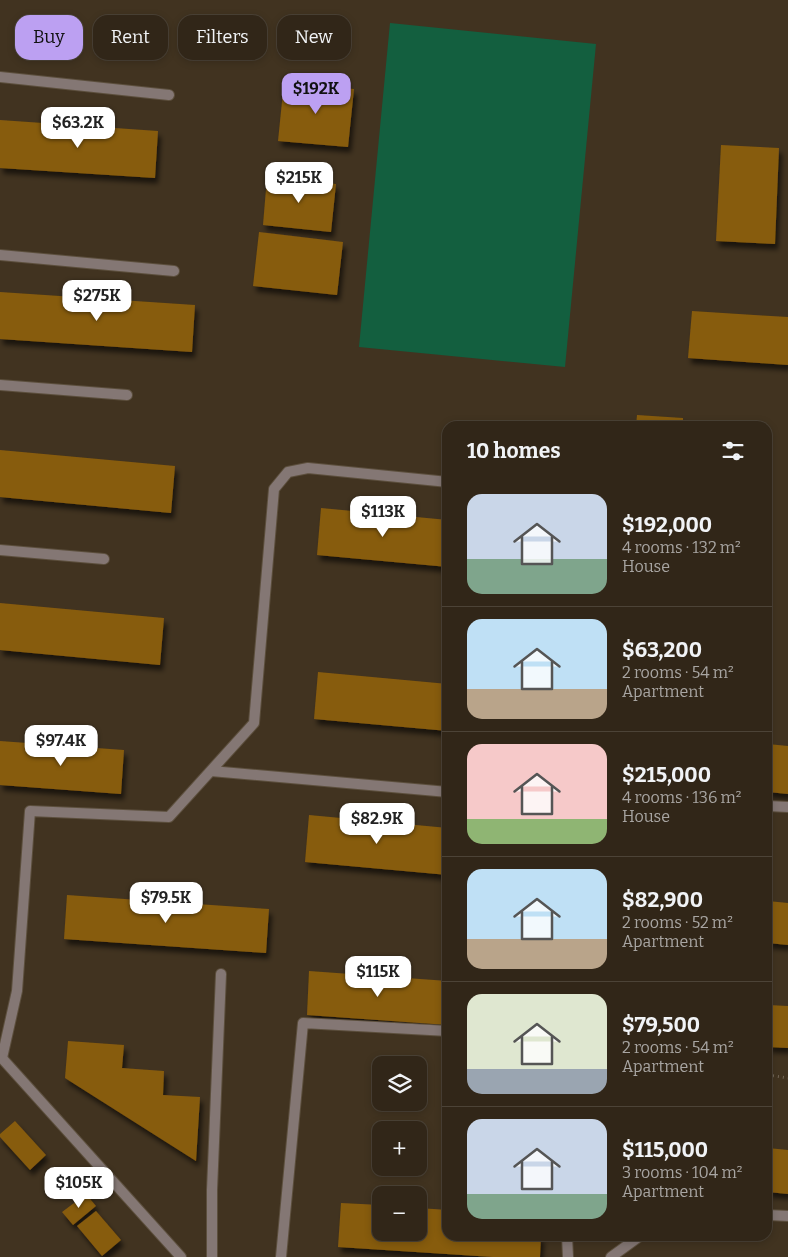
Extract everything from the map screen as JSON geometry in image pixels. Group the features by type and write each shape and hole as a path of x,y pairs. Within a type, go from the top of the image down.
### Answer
{"street":[{"path":"0,77 169,95"},
{"path":"0,255 174,271"},
{"path":"0,385 127,395"},
{"path":"181,1257 1,1057 17,991 30,811 169,817 254,723 274,490 288,472 308,468 442,481"},
{"path":"0,550 104,558"},
{"path":"211,771 442,791"},
{"path":"772,806 788,808"},
{"path":"212,1257 212,1190 221,974"},
{"path":"281,1257 303,1023 442,1031"},
{"path":"772,1215 788,1216"},
{"path":"567,1241 568,1257"},
{"path":"611,1257 633,1241"}],"path":[{"path":"772,1076 788,1078"}],"green space":[{"path":"390,23 596,44 565,367 359,347"}],"building":[{"path":"284,82 354,89 348,147 278,141"},
{"path":"0,120 158,131 155,178 0,168"},
{"path":"721,145 779,148 775,244 716,241"},
{"path":"267,177 336,184 331,232 263,225"},
{"path":"259,232 343,242 337,295 253,286"},
{"path":"0,292 195,305 192,352 0,339"},
{"path":"692,311 788,317 788,365 688,358"},
{"path":"637,415 683,418 683,421 636,421"},
{"path":"0,450 175,466 171,513 0,497"},
{"path":"321,508 442,519 442,566 317,555"},
{"path":"0,603 164,618 160,665 0,650"},
{"path":"318,672 442,683 442,730 314,719"},
{"path":"0,741 124,750 121,794 0,785"},
{"path":"772,744 788,746 788,794 772,792"},
{"path":"309,815 442,827 442,874 305,862"},
{"path":"67,895 269,909 266,953 64,939"},
{"path":"772,901 788,903 788,945 772,943"},
{"path":"309,971 442,981 442,1025 307,1015"},
{"path":"772,1005 788,1006 788,1048 772,1047"},
{"path":"68,1041 124,1045 122,1068 164,1071 163,1095 200,1097 196,1161 65,1078"},
{"path":"15,1121 46,1155 30,1170 0,1137 0,1134"},
{"path":"772,1148 788,1150 788,1194 772,1192"},
{"path":"86,1194 96,1206 73,1225 62,1212"},
{"path":"341,1203 372,1205 372,1241 427,1241 427,1209 442,1210 442,1241 541,1241 540,1257 493,1257 338,1247"},
{"path":"96,1211 121,1240 102,1256 77,1226"}]}
